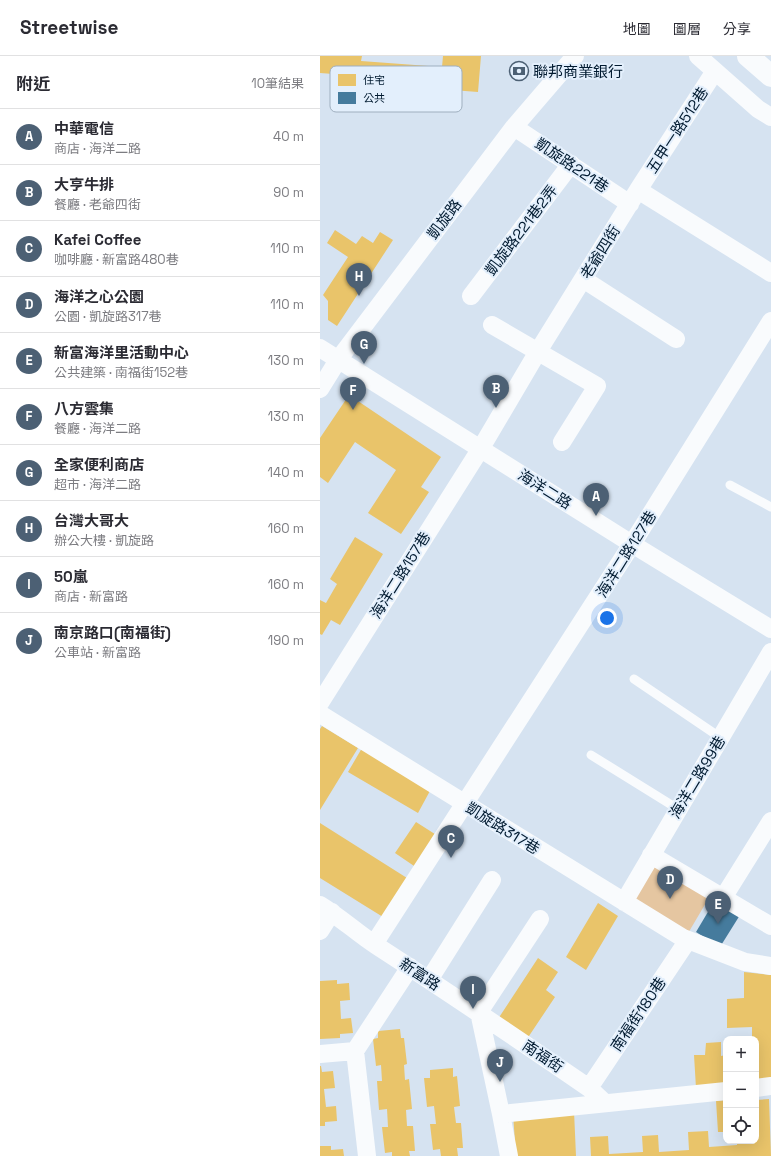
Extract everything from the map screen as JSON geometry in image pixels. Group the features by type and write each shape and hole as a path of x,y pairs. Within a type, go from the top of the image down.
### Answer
{"main road":[{"path":"748,56 771,76"}],"street":[{"name":"凱旋路","path":"320,389 338,360 514,127 575,56"},
{"path":"698,56 758,109 771,117"},
{"name":"五甲一路512巷","path":"634,197 715,71"},
{"name":"凱旋路221巷","path":"514,127 571,164 634,197"},
{"name":"凱旋路221巷2弄","path":"471,296 571,164"},
{"path":"634,197 771,274"},
{"name":"老爺四街","path":"481,448 537,353 634,197"},
{"path":"583,279 676,339"},
{"name":"海洋二路127巷","path":"374,944 632,544 765,343 771,321"},
{"path":"492,325 537,353 597,386 562,442"},
{"name":"海洋二路","path":"320,348 771,630"},
{"name":"海洋二路157巷","path":"320,703 481,448"},
{"name":"海洋二路99巷","path":"624,902 771,652"},
{"name":"凱旋路317巷","path":"320,714 465,805 688,940 745,962 771,966"},
{"path":"723,898 771,821"},
{"path":"651,855 771,926"},
{"path":"429,980 492,880"},
{"path":"320,931 326,908"},
{"name":"新富路","path":"326,908 374,944 479,1012"},
{"path":"509,1156 479,1012 540,919"},
{"name":"南福街180巷","path":"589,1088 688,940"},
{"path":"366,1156 355,1051 410,967"},
{"name":"南福街","path":"479,1012 589,1088 605,1103"},
{"path":"320,1054 355,1051"},
{"path":"759,1088 771,1086"},
{"path":"501,1114 723,1091"}],"lane":[{"path":"730,485 771,507"},
{"path":"634,679 721,738"},
{"path":"590,755 678,809"}],"shaded area":[{"path":"654,862 710,896 687,935 630,901"}],"building: 住宅":[{"path":"320,56 362,56 361,61 428,66 330,66 330,74 320,73"},
{"path":"443,56 481,56 478,92 462,91 462,66 442,66"},
{"path":"335,230 356,244 362,236 373,243 380,232 393,240 337,326 328,320 328,301 323,295 348,257 327,243"},
{"path":"349,395 441,457 421,487 429,492 401,534 368,513 396,470 355,442 328,483 320,477 320,438"},
{"path":"355,537 383,554 340,625 331,620 322,635 320,634 320,600 326,603 337,584 330,579"},
{"path":"322,726 358,748 320,810 320,729"},
{"path":"362,748 431,789 418,813 348,772"},
{"path":"416,822 438,836 417,868 395,853"},
{"path":"320,823 407,878 383,917 320,878"},
{"path":"598,903 618,916 586,970 566,957"},
{"path":"538,958 558,972 546,990 555,997 527,1039 498,1019"},
{"path":"744,972 771,975 771,1085 759,1085 759,1036 752,1036 752,1027 727,1028 727,999 744,998"},
{"path":"337,980 337,984 349,983 350,1000 340,1001 341,1019 351,1018 353,1033 340,1034 340,1038 320,1039 320,981"},
{"path":"400,1029 401,1038 404,1038 407,1064 404,1065 405,1080 409,1079 412,1109 406,1110 407,1126 413,1126 415,1151 409,1151 410,1156 392,1156 392,1152 385,1153 382,1127 388,1127 387,1109 379,1110 377,1081 382,1081 381,1065 376,1066 373,1039 378,1038 378,1031"},
{"path":"721,1042 721,1056 723,1056 723,1087 696,1088 694,1055 705,1055 706,1043"},
{"path":"320,1066 322,1072 333,1071 335,1088 324,1089 326,1107 336,1106 337,1121 325,1122 325,1126 320,1126"},
{"path":"453,1068 453,1077 457,1076 460,1106 454,1107 456,1123 461,1123 463,1148 457,1148 458,1156 441,1156 440,1149 433,1150 430,1124 436,1124 434,1106 427,1107 424,1078 430,1078 430,1070"},
{"path":"769,1099 771,1156 591,1156 590,1137 608,1136 609,1154 643,1152 642,1136 658,1135 659,1152 689,1150 688,1132 708,1131 709,1147 737,1144 759,1144 759,1100"},
{"path":"723,1100 723,1132 718,1132 716,1101"},
{"path":"574,1111 576,1156 516,1156 513,1114"},
{"path":"320,1146 331,1146 331,1150 343,1149 344,1156 320,1156"}],"building: 公共":[{"path":"715,900 740,915 720,947 696,932"}],"place":[{"name":"聯邦商業銀行","path":"519,71"},
{"name":"台灣大哥大","path":"359,296"},
{"name":"全家便利商店","path":"364,364"},
{"name":"大亨牛排","path":"496,408"},
{"name":"八方雲集","path":"353,410"},
{"name":"中華電信","path":"596,516"},
{"name":"Kafei Coffee","path":"451,858"},
{"name":"海洋之心公園","path":"670,899"},
{"name":"新富海洋里活動中心","path":"718,924"},
{"name":"50嵐","path":"473,1009"},
{"name":"南京路口(南福街)","path":"500,1082"}]}
